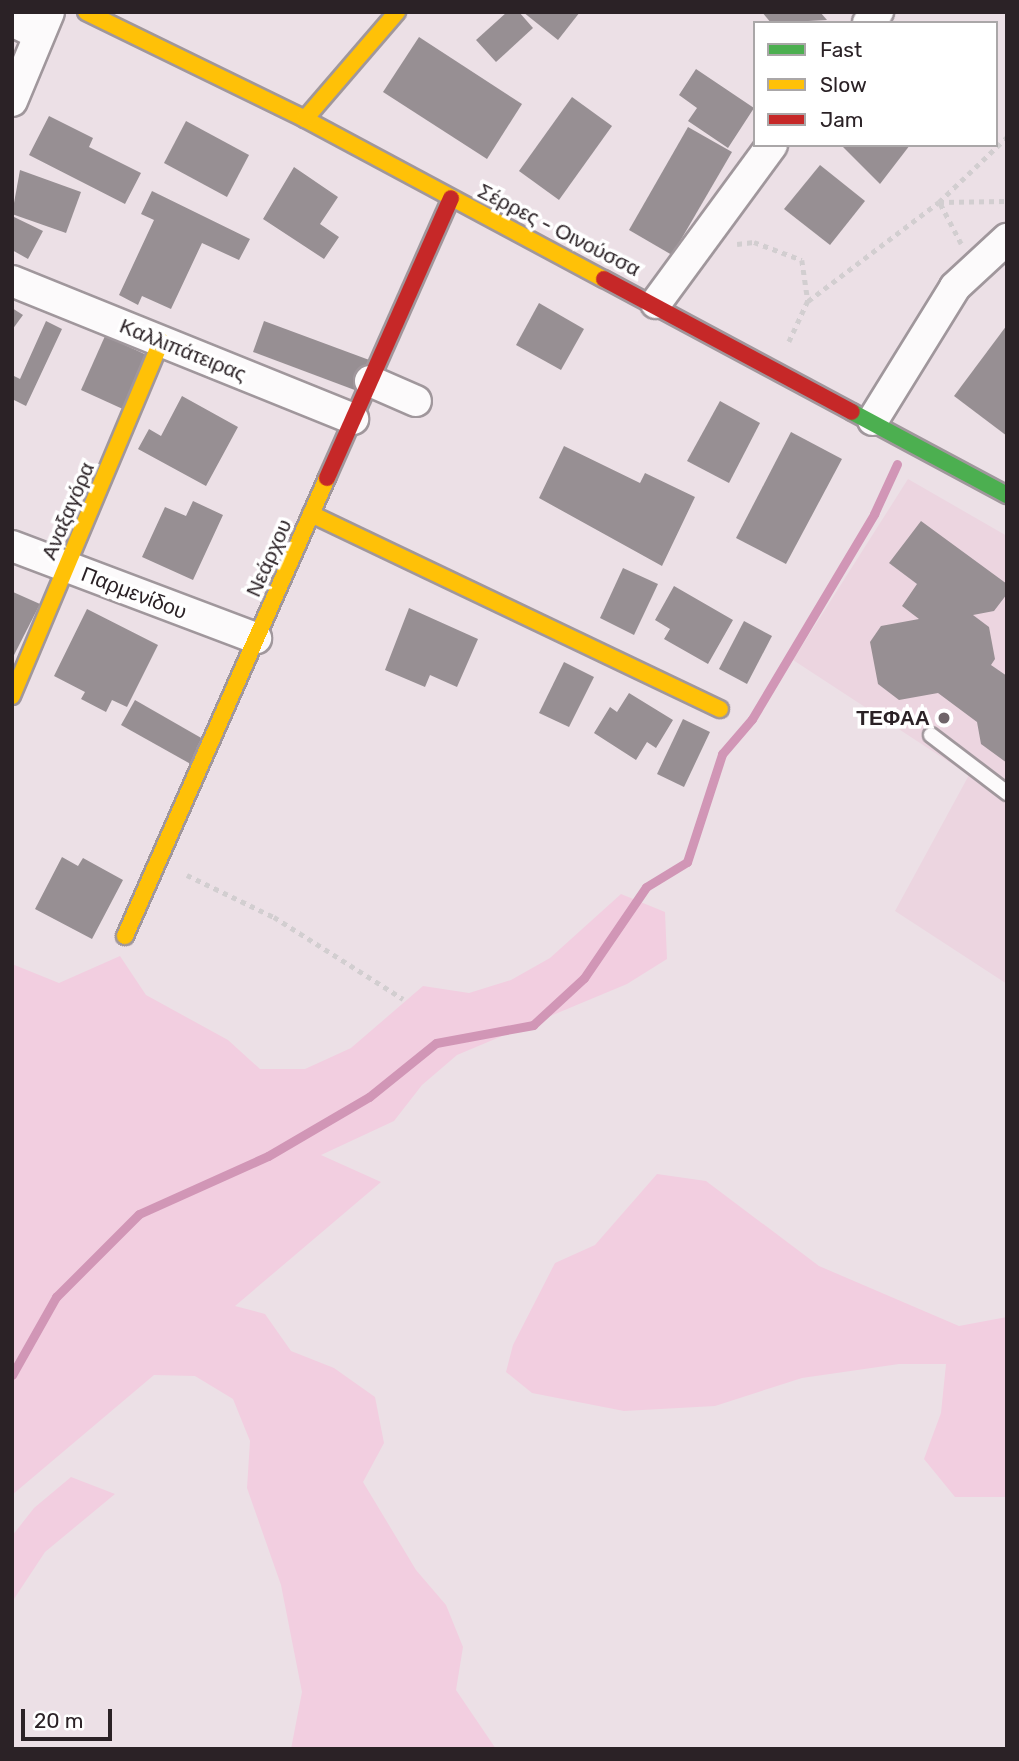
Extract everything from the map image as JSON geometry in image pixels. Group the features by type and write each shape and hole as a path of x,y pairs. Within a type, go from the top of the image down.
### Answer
{"street":[{"name":"Σέρρες - Οινούσσα","path":"86,12 305,119 451,198 656,303 873,419 1007,495"},
{"path":"305,119 397,12"},
{"path":"12,21 44,23 12,101"},
{"path":"656,303 771,147"},
{"name":"Νεάρχου","path":"125,936 451,198"},
{"path":"873,419 972,267 1007,239"},
{"name":"Καλλιπάτειρας","path":"12,281 353,419"},
{"name":"Αναξαγόρα","path":"12,696 161,341"},
{"path":"370,381 416,401"},
{"path":"311,514 720,709"},
{"name":"Παρμενίδου","path":"12,546 256,638"}],"lane":[{"path":"931,734 1007,793"}],"path":[{"path":"778,368 808,301 939,202 997,147"},
{"path":"939,202 1007,201"},
{"path":"939,202 972,267"},
{"path":"692,255 754,242 780,250 802,260 808,301"},
{"path":"157,863 274,918 403,999"}],"shaded area":[{"name":"ΤΕΦΑΑ","path":"908,479 1007,536 1007,984 895,911 969,775 793,660"},
{"path":"621,894 665,912 667,959 627,984 457,1055 422,1085 394,1121 321,1155 381,1182 235,1306 265,1314 291,1351 334,1368 375,1397 384,1443 363,1482 416,1570 446,1605 463,1647 456,1690 496,1749 291,1749 302,1692 281,1585 247,1488 250,1441 233,1399 195,1376 154,1375 12,1495 12,964 59,983 120,956 146,995 228,1040 260,1069 305,1069 351,1048 423,986 469,993 511,980 550,958"},
{"path":"657,1174 706,1181 819,1266 959,1326 1007,1317 1007,1497 955,1497 924,1459 941,1413 946,1364 899,1364 802,1378 715,1406 624,1411 532,1393 506,1372 513,1345 555,1263 595,1245"},
{"path":"71,1477 115,1494 45,1552 12,1602 12,1536 34,1508"}],"building":[{"path":"507,12 519,12 533,28 496,62 476,40"},
{"path":"523,12 580,12 558,40"},
{"path":"762,12 820,12 827,20 808,21 769,21"},
{"path":"419,37 522,104 487,159 383,92"},
{"path":"696,69 753,110 728,148 688,121 697,108 679,95"},
{"path":"572,97 612,126 559,200 519,171"},
{"path":"49,116 93,138 89,147 141,173 125,204 29,155"},
{"path":"186,121 249,155 227,197 164,163"},
{"path":"688,127 732,152 672,255 629,230"},
{"path":"843,147 908,147 880,184"},
{"path":"820,165 865,201 830,245 784,209"},
{"path":"294,167 338,197 320,224 339,237 324,259 263,219"},
{"path":"20,170 81,192 66,233 12,214"},
{"path":"152,191 250,239 239,260 202,243 171,309 142,296 138,305 119,295 154,220 141,214"},
{"path":"12,216 43,231 28,259 12,250"},
{"path":"539,303 584,329 561,370 516,345"},
{"path":"12,308 23,315 12,330"},
{"path":"46,321 62,329 26,406 12,399 12,375 20,379"},
{"path":"264,321 372,361 360,392 253,352"},
{"path":"1007,325 1007,436 954,396"},
{"path":"105,336 149,356 125,410 81,390"},
{"path":"182,396 238,427 206,486 138,449 149,429 161,436"},
{"path":"720,401 760,423 729,483 687,461"},
{"path":"791,432 842,459 786,564 736,538"},
{"path":"564,446 640,483 645,473 695,497 662,566 539,498"},
{"path":"193,501 223,515 193,580 142,557 165,507 186,516"},
{"path":"921,521 1007,584 1007,594 994,611 973,615 989,627 995,659 991,665 1007,676 1007,763 981,744 977,722 938,693 899,700 878,684 870,642 881,626 919,619 902,606 917,584 889,563"},
{"path":"623,568 658,584 634,635 600,618"},
{"path":"674,586 733,620 708,664 664,639 670,629 655,620"},
{"path":"13,592 40,604 12,659 12,594"},
{"path":"409,608 478,639 457,687 430,675 425,687 385,670"},
{"path":"87,609 158,645 127,707 112,700 106,712 81,699 85,692 54,676"},
{"path":"744,621 772,636 747,684 719,669"},
{"path":"564,662 594,677 569,727 539,713"},
{"path":"629,693 673,720 656,748 647,742 636,760 594,733 610,707 617,712"},
{"path":"135,700 210,743 196,767 121,725"},
{"path":"683,719 710,732 684,787 657,774"},
{"path":"62,857 78,866 83,858 123,880 92,939 35,909"}],"waterway":[{"path":"12,1375 56,1297 139,1214 268,1156 369,1097 436,1043 533,1025 584,978 646,887 687,862 722,754 752,719 874,514 897,464"}],"traffic: fast":[{"path":"852,412 1007,495"}],"traffic: slow":[{"path":"86,12 305,119 604,279"},
{"path":"305,119 397,12"},
{"path":"12,696 161,341"},
{"path":"125,936 327,478"},
{"path":"311,514 720,709"}],"traffic: jam":[{"path":"327,478 451,198"},
{"path":"604,279 852,412"}],"place":[{"name":"ΤΕΦΑΑ","path":"944,718"}]}
